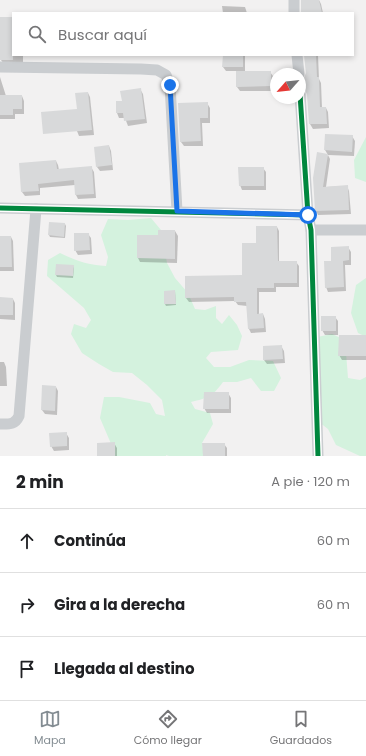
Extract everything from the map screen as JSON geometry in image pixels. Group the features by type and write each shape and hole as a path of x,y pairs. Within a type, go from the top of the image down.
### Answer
{"street":[{"path":"294,0 294,12"},
{"path":"297,56 298,68"},
{"path":"0,67 157,70 166,75 170,85 177,211"},
{"path":"301,104 308,215 311,230 318,456"},
{"path":"0,208 308,215"},
{"path":"0,424 10,425 17,422 20,416 36,209"},
{"path":"311,230 366,230"}],"green space":[{"path":"366,137 366,182 355,178 354,160"},
{"path":"151,218 161,230 167,263 175,278 188,293 195,309 205,310 216,306 216,318 222,324 229,315 237,325 242,336 238,350 211,352 206,358 214,367 230,367 249,360 273,361 281,378 274,391 261,391 251,378 237,382 223,382 216,391 209,396 191,402 195,409 210,413 213,424 202,443 204,456 115,456 100,418 104,397 119,397 150,403 156,414 165,416 162,400 132,373 113,372 82,353 71,334 74,324 86,328 91,320 84,308 47,276 48,260 60,253 83,262 106,266 108,257 101,235 108,219 128,220"},
{"path":"366,278 366,337 358,333 351,313 356,285"},
{"path":"332,334 345,340 348,378 360,380 366,377 366,456 360,456 336,445 328,429 315,419 317,337"}],"building":[{"path":"301,0 319,0 322,12 301,12"},
{"path":"0,17 12,17 13,60 0,60"},
{"path":"223,56 243,56 243,67 222,67"},
{"path":"304,56 316,56 317,77 319,77 320,107 326,107 327,124 309,124"},
{"path":"236,71 270,71 270,86 236,87"},
{"path":"141,88 145,119 124,121 123,113 116,113 116,101 122,101 120,91"},
{"path":"88,92 92,130 43,134 41,112 77,109 75,93"},
{"path":"0,95 22,95 22,109 13,109 13,115 0,115"},
{"path":"208,102 208,118 200,118 201,141 180,142 178,103"},
{"path":"325,134 353,135 352,152 324,150"},
{"path":"109,145 112,165 96,167 94,147"},
{"path":"317,152 328,154 323,187 348,185 349,210 315,211 313,178"},
{"path":"56,160 57,169 92,166 94,194 75,195 74,180 38,184 39,191 21,192 19,163"},
{"path":"238,167 264,167 264,186 239,186"},
{"path":"49,222 65,223 64,237 48,235"},
{"path":"256,226 277,226 278,261 297,261 297,283 274,283 274,288 257,288 257,314 263,313 264,328 248,329 246,302 234,302 234,297 185,298 185,276 242,275 242,243 256,243"},
{"path":"158,230 175,230 175,259 137,258 137,235 158,235"},
{"path":"74,233 89,233 90,250 74,251"},
{"path":"0,236 11,236 12,267 0,267"},
{"path":"349,246 349,260 343,261 344,287 325,288 324,261 331,261 331,247"},
{"path":"56,264 74,265 73,276 55,275"},
{"path":"175,290 176,304 164,304 164,291"},
{"path":"0,297 13,298 13,315 0,315"},
{"path":"321,316 336,316 336,331 321,331"},
{"path":"339,335 366,335 366,356 338,356"},
{"path":"282,345 283,359 263,360 263,346"},
{"path":"42,385 56,386 55,411 41,410"},
{"path":"204,392 229,392 229,409 203,409"},
{"path":"67,432 67,446 50,447 49,433"},
{"path":"115,442 115,456 97,456 97,443"},
{"path":"202,443 225,443 225,456 203,456"}],"cycle path":[{"path":"301,104 308,215 311,230 318,456"},
{"path":"0,208 308,215"}],"route":[{"path":"170,85 177,211 308,215"}]}
